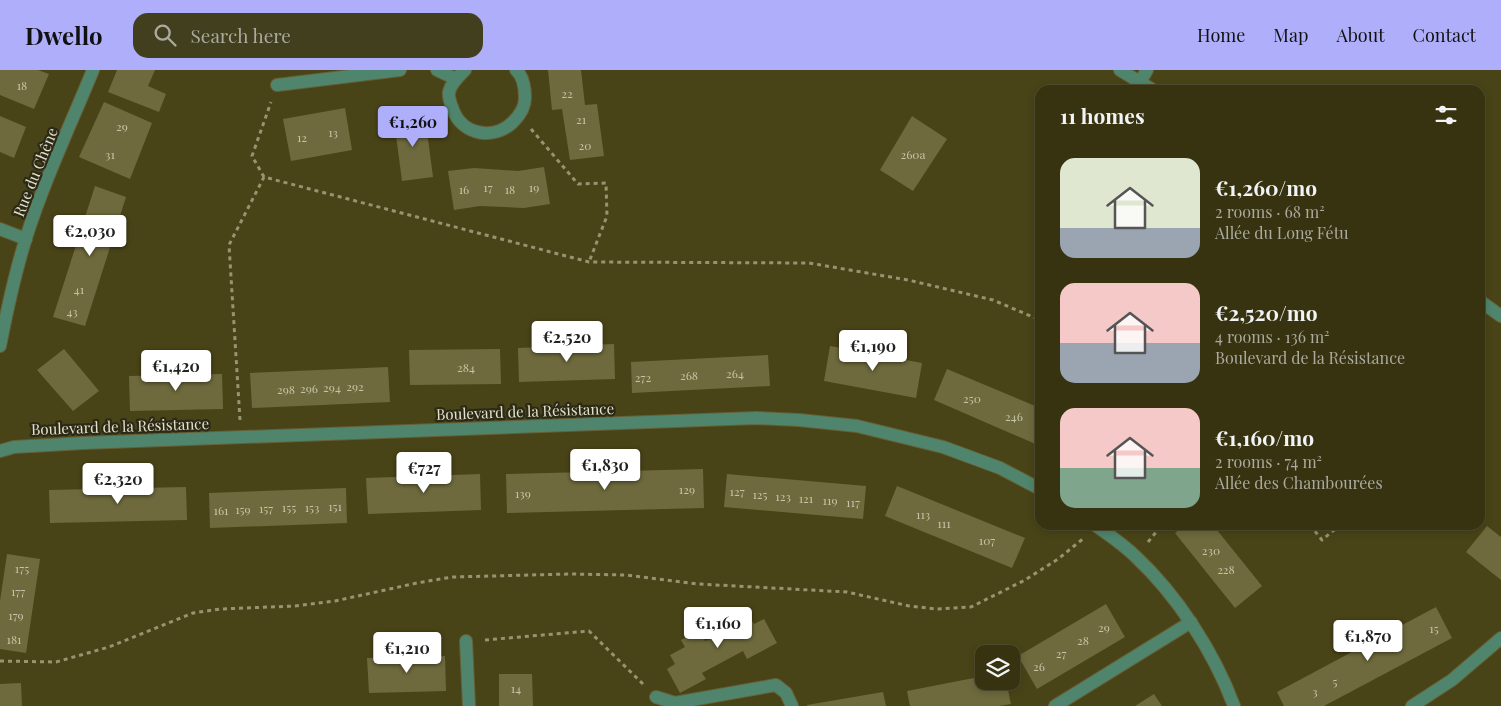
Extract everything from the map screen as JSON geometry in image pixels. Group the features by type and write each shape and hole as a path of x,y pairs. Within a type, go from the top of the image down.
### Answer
{"street":[{"name":"Rue du Chêne","path":"0,346 6,313 26,239 37,207 93,70"},
{"path":"277,84 400,70"},
{"path":"437,70 456,79"},
{"path":"465,70 449,90 450,101 455,114 462,123 471,131 483,134 497,132 510,125 520,115 525,104 525,90 521,75 516,70"},
{"path":"1120,70 1145,85"},
{"path":"1140,82 1147,70"},
{"path":"0,229 26,239"},
{"path":"1485,305 1501,316"},
{"name":"Boulevard de la Résistance","path":"0,451 14,447 83,443 756,418 857,426 944,447 1000,468 1035,486"},
{"path":"1102,530 1136,556 1163,586 1191,622 1226,686 1234,706"},
{"path":"1055,706 1191,622"},
{"path":"1412,706 1452,680 1501,638"},
{"path":"466,641 469,706"},
{"path":"656,697 675,704 776,685 786,693 792,706"}],"path":[{"path":"277,84 252,156 264,177 588,262 809,263 908,280 993,300 1035,318"},
{"path":"520,115 578,184 606,183 607,216 588,262"},
{"path":"241,438 229,245 264,177"},
{"path":"0,661 56,662 109,647 193,613 220,609 295,606 335,601 452,577 570,574 627,575 698,584 847,592 909,606 937,609 971,607 1025,580 1058,559 1092,530"},
{"path":"1314,530 1322,540 1334,530"},
{"path":"466,641 589,631 656,697"}],"building":[{"path":"0,70 38,70 49,74 34,109 0,95"},
{"path":"117,70 155,70 148,86 166,94 159,112 108,92"},
{"path":"548,70 581,70 585,105 597,104 604,156 570,160 562,109 552,110"},
{"path":"104,102 152,123 130,179 79,157"},
{"path":"345,108 352,150 291,161 283,119"},
{"path":"0,116 26,127 14,158 0,152"},
{"path":"425,116 433,177 402,181 394,120"},
{"path":"912,116 947,139 913,191 880,170"},
{"path":"544,167 550,204 524,208 480,206 454,210 448,171 474,168 518,171"},
{"path":"95,186 126,197 85,326 53,317"},
{"path":"614,344 615,379 519,382 518,348"},
{"path":"830,346 922,363 916,398 824,381"},
{"path":"64,349 99,391 73,411 37,370"},
{"path":"500,349 501,384 410,385 409,350"},
{"path":"768,355 770,386 632,393 631,362"},
{"path":"388,367 390,402 252,408 250,373"},
{"path":"947,369 1035,406 1035,444 934,400"},
{"path":"222,374 223,409 130,411 129,376"},
{"path":"703,469 704,508 507,513 506,474"},
{"path":"480,474 481,510 368,514 366,478"},
{"path":"727,474 866,486 863,519 724,507"},
{"path":"897,486 1025,538 1012,568 885,516"},
{"path":"186,487 187,520 50,523 49,490"},
{"path":"346,488 347,523 210,528 209,493"},
{"path":"1487,526 1501,537 1501,580 1466,552"},
{"path":"1179,530 1217,530 1262,586 1235,608 1175,533"},
{"path":"7,554 40,559 26,653 0,649 0,601"},
{"path":"1106,604 1125,637 1037,689 1020,659 1020,655"},
{"path":"1436,607 1452,638 1324,706 1284,706 1277,692"},
{"path":"747,612 754,624 764,619 777,643 747,659 743,651 702,673 706,679 680,693 667,669 675,664 670,655 685,647 681,640 700,630 705,641 713,638 720,634 715,624 731,616 733,620"},
{"path":"445,656 446,691 369,693 367,658"},
{"path":"499,674 532,674 533,706 499,706"},
{"path":"975,678 975,690 1008,690 1011,704 999,706 910,706 907,691"},
{"path":"21,683 22,706 0,706 0,684"},
{"path":"883,692 886,706 807,706 807,705"},
{"path":"1154,694 1162,706 1135,706"}]}
